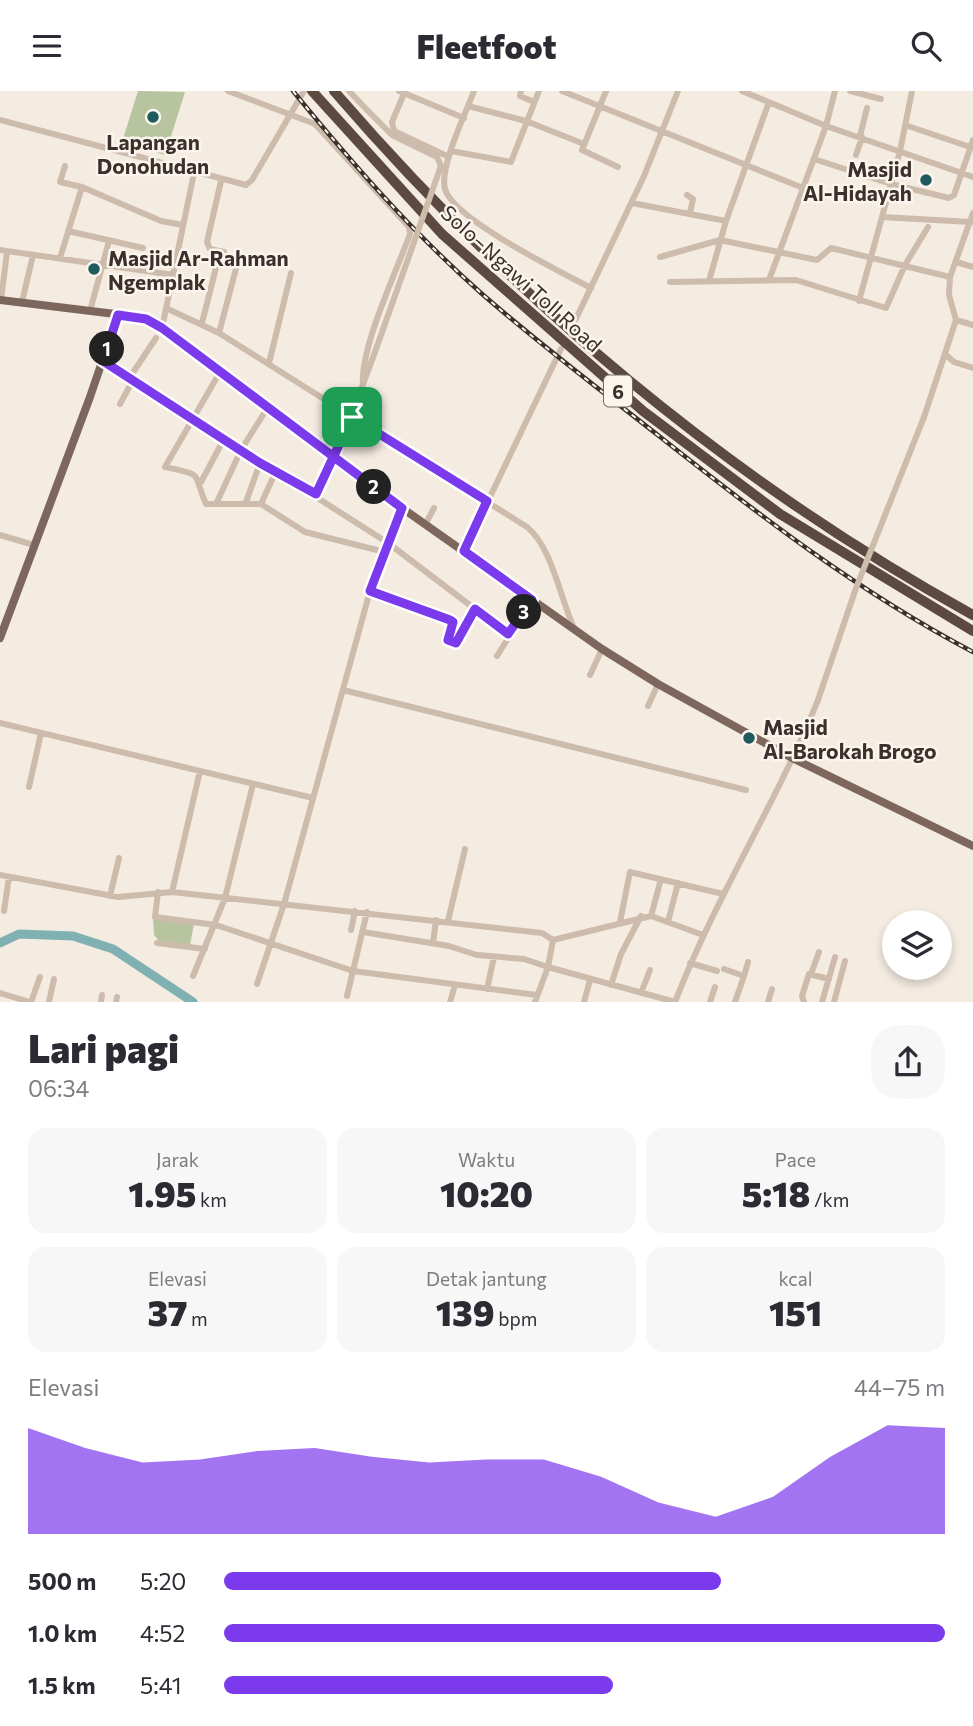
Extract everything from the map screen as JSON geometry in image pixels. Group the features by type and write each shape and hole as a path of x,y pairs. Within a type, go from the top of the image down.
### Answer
{"highway":[{"name":"Solo–Ngawi Toll Road","path":"312,91 442,234 643,411 780,514 973,631"},
{"name":"Solo–Ngawi Toll Road","path":"334,91 452,222 651,398 795,507 973,615"}],"main road":[{"path":"0,300 146,319 162,328 335,459 575,632 658,684 794,759 973,846"},
{"path":"0,638 118,315"}],"street":[{"path":"228,91 315,124 410,230 374,332 363,372 363,384"},
{"path":"0,120 221,181 249,184 304,91"},
{"path":"316,494 335,459 352,417 441,166 437,157 393,135 349,91"},
{"path":"474,91 450,154 444,182 446,193 477,223 591,288"},
{"path":"521,91 520,96 534,102"},
{"path":"464,118 403,92 393,122 394,131 450,154 511,162 538,91"},
{"path":"606,91 582,151 618,167"},
{"path":"573,325 632,202 678,91"},
{"path":"742,91 754,93 826,126 973,177"},
{"path":"769,280 826,126 835,91"},
{"path":"850,91 881,99"},
{"path":"859,300 900,151 912,91"},
{"path":"565,92 803,188"},
{"path":"709,281 726,221 769,102"},
{"path":"468,106 526,121 584,143"},
{"path":"856,155 867,108"},
{"path":"814,159 891,184 949,198 954,195 971,144 905,125"},
{"path":"65,166 60,182 82,187 161,221 183,225"},
{"path":"162,328 194,173"},
{"path":"202,323 222,252 210,249 207,242 221,181"},
{"path":"60,258 82,187"},
{"path":"687,194 694,199 690,213"},
{"path":"632,202 726,221"},
{"path":"363,932 433,943 494,957 524,959 590,980 675,1002 690,963 723,894 794,759 818,700 856,588 925,417 956,320 949,295 950,277 969,236 973,213"},
{"path":"882,217 971,222"},
{"path":"670,282 796,280 886,308 905,265 928,227"},
{"path":"68,232 143,248"},
{"path":"660,257 720,240 817,260 830,248 950,277"},
{"path":"90,311 109,241"},
{"path":"0,300 3,251 174,275"},
{"path":"22,302 33,255"},
{"path":"219,333 238,261"},
{"path":"956,262 973,267"},
{"path":"269,363 291,274"},
{"path":"168,309 202,323 269,363 536,535 547,554 559,597 575,632"},
{"path":"956,320 973,325"},
{"path":"120,404 156,338"},
{"path":"464,551 561,349"},
{"path":"945,354 954,362 973,369"},
{"path":"103,361 260,463 316,494 388,543 508,634"},
{"path":"220,372 165,467 190,472 201,482 205,503 261,504 300,530 385,552"},
{"path":"216,504 241,450 268,407"},
{"path":"201,482 224,439"},
{"path":"246,502 260,463"},
{"path":"261,504 276,471"},
{"path":"257,984 284,904 370,591 402,508"},
{"path":"426,523 434,508"},
{"path":"0,535 34,545"},
{"path":"370,591 450,620 453,622 448,640 456,643 475,609"},
{"path":"497,656 508,634 532,600"},
{"path":"590,675 602,649"},
{"path":"648,706 658,684"},
{"path":"343,690 746,790"},
{"path":"0,723 313,798"},
{"path":"29,787 41,733"},
{"path":"172,893 200,771"},
{"path":"193,976 225,898 253,784"},
{"path":"448,921 465,849"},
{"path":"110,896 119,858"},
{"path":"620,922 630,872 723,894"},
{"path":"0,875 110,896 158,892 368,912 542,933 553,940 641,916 651,916 703,935"},
{"path":"4,911 9,877"},
{"path":"651,916 661,879"},
{"path":"668,922 678,883"},
{"path":"158,892 155,917 216,925 353,971 504,991 536,998 548,967 553,940"},
{"path":"351,930 355,911"},
{"path":"347,996 368,912"},
{"path":"611,985 621,954 641,916"},
{"path":"433,943 436,920"},
{"path":"157,943 205,949"},
{"path":"804,1002 802,996 819,952"},
{"path":"487,989 494,957"},
{"path":"822,1002 835,957"},
{"path":"834,1002 845,961"},
{"path":"735,1002 748,962"},
{"path":"690,963 744,976"},
{"path":"641,993 650,970"},
{"path":"811,974 828,979"},
{"path":"0,992 31,1002 40,977"},
{"path":"49,1002 54,979"},
{"path":"584,1002 590,980"},
{"path":"450,1002 455,985"},
{"path":"710,1002 715,987"},
{"path":"768,1002 772,989"},
{"path":"501,1002 504,991"}],"green space":[{"name":"Lapangan Donohudan","path":"138,91 185,92 165,155 122,142"},
{"path":"153,918 194,924 190,945 159,941 154,935"}],"waterway":[{"path":"0,943 19,934 73,936 113,949 193,1002"}],"railway":[{"path":"293,91 406,221 455,270 524,330 734,495 811,551 890,604 973,652"}],"place":[{"name":"Lapangan Donohudan","path":"153,117"},
{"name":"Masjid Al-Hidayah","path":"926,180"},
{"name":"Masjid Ar-Rahman Ngemplak","path":"94,269"},
{"name":"Masjid Al-Barokah Brogo","path":"749,738"}],"route":[{"path":"352,417 335,459 316,494 260,463 103,361 118,315 140,317 162,328 335,459 402,508 370,591 450,620 453,622 448,640 456,643 475,609 508,634 532,600 464,551 487,501 352,417"}]}
